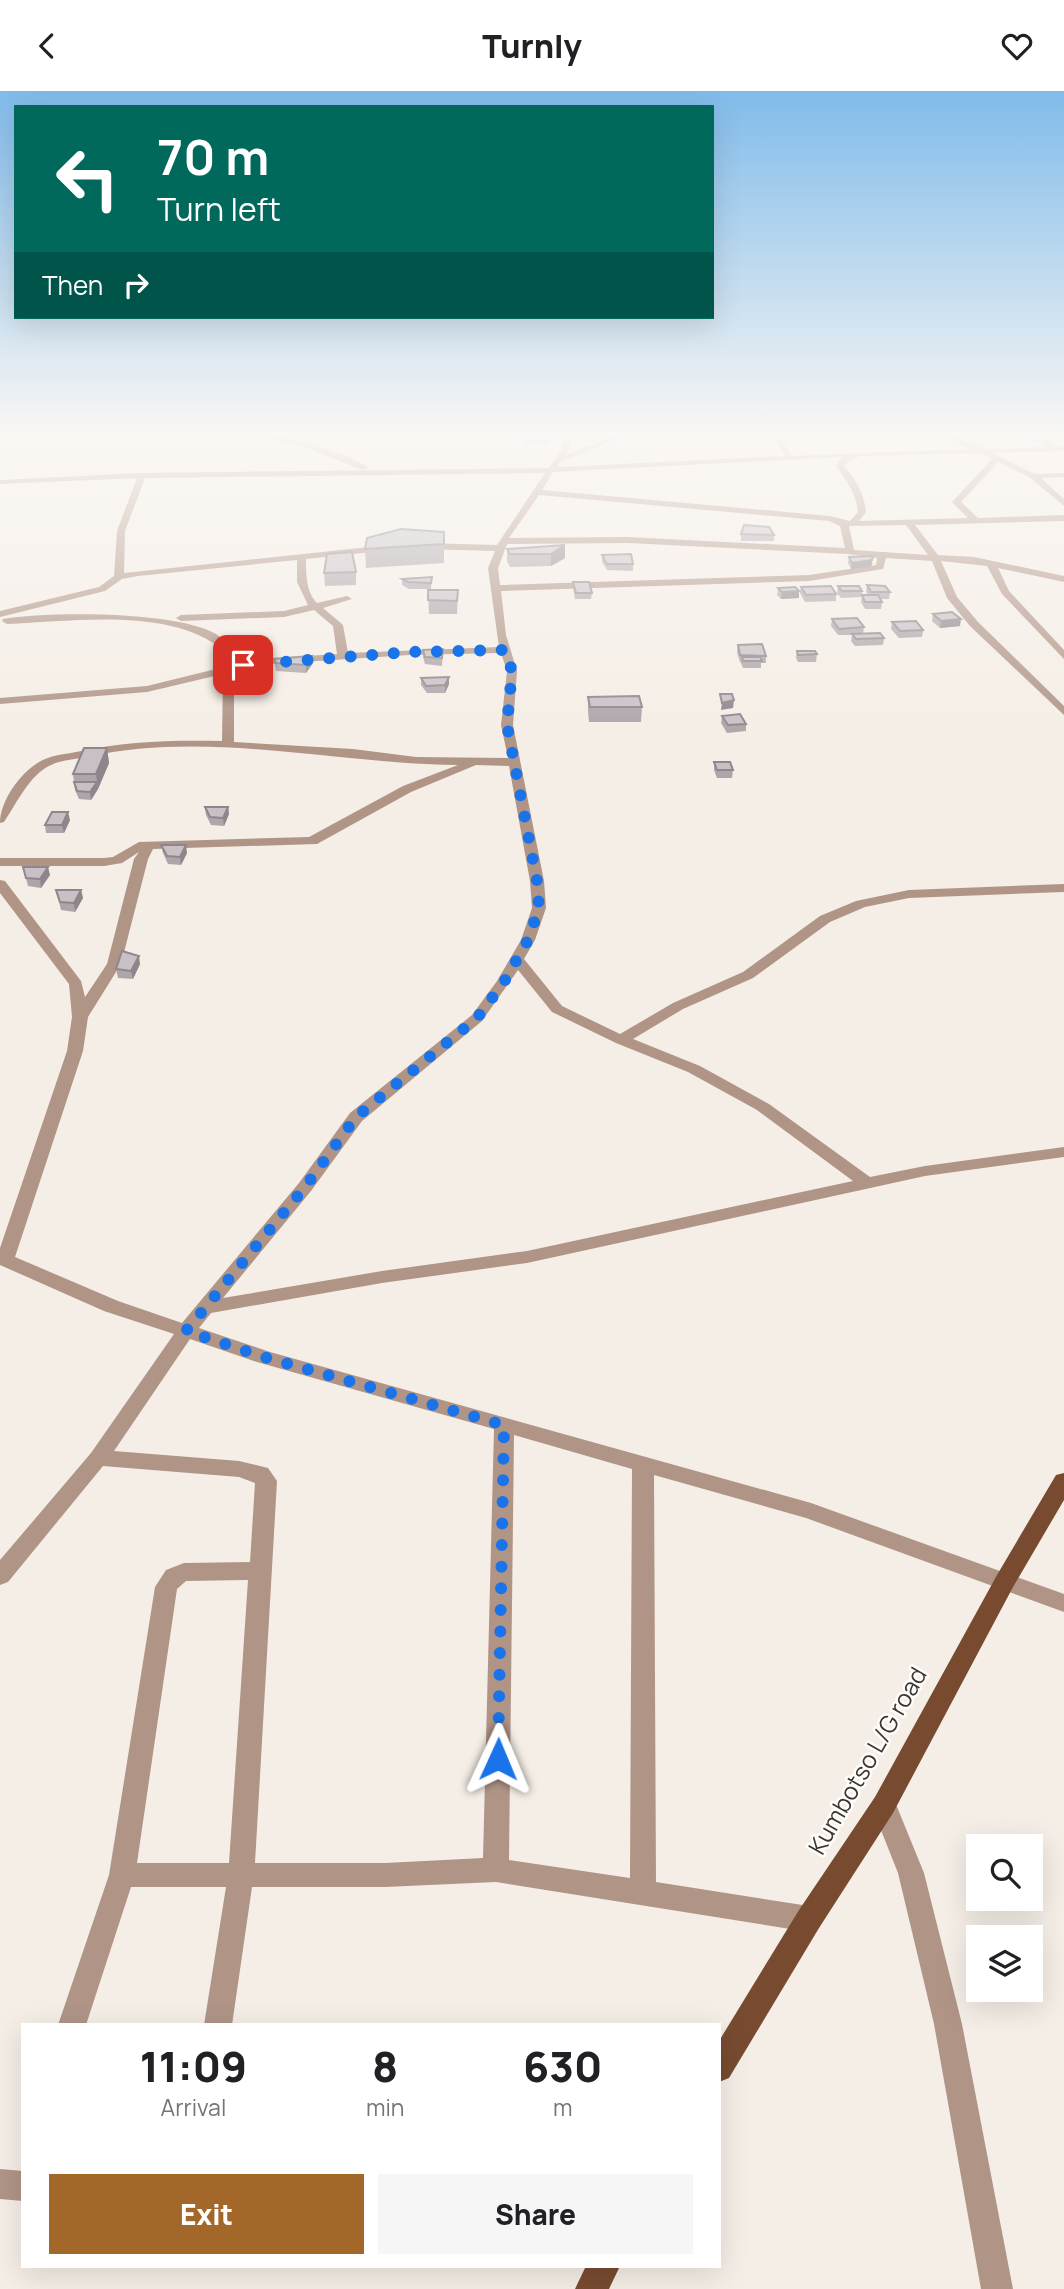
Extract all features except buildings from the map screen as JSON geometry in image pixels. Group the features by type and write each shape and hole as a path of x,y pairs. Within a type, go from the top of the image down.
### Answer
{"main road":[{"name":"Kumbotso L/G road","path":"721,2066 809,1919 884,1805 1005,1581 1064,1481"},
{"path":"591,2289 603,2268"}],"street":[{"path":"119,577 121,535"},
{"path":"0,1576 99,1458 186,1331 305,1187 356,1117 477,1018 528,940 539,908 537,881 507,725 512,671 505,650 493,568 509,535"},
{"path":"849,535 850,551"},
{"path":"918,535 936,559 952,598 974,624 1063,710"},
{"path":"0,614 102,589 119,577 261,559 407,547 628,540 850,551 882,557 974,560 1064,579"},
{"path":"300,557 302,582 314,608 338,625 343,656"},
{"path":"496,588 809,578 880,567 882,557"},
{"path":"991,564 1004,592 1064,656"},
{"path":"0,620 240,618 314,608 347,599"},
{"path":"145,619 213,635 229,650 228,745"},
{"path":"0,701 147,689 229,667 343,656 505,650"},
{"path":"0,819 24,782 47,762 116,747 168,743 228,745 353,753 416,761 513,762"},
{"path":"0,862 117,860 135,847 149,846 312,841 407,789 477,761"},
{"path":"80,1017 114,964 141,859 149,846"},
{"path":"0,884 76,984 80,1017 75,1051 3,1259 111,1307 264,1357 811,1511 1064,1603"},
{"path":"621,1040 678,1006 748,975 825,919 861,904 909,894 1064,888"},
{"path":"517,960 557,1009 621,1040 694,1069 763,1107 868,1184"},
{"path":"205,1308 382,1277 527,1257 925,1171 1064,1152"},
{"path":"496,1870 504,1425"},
{"path":"99,1458 239,1469 260,1474 266,1481 241,1875 218,2023"},
{"path":"643,1464 643,1893"},
{"path":"73,2023 122,1875 166,1587 174,1576 184,1571 260,1571"},
{"path":"884,1805 911,1873 948,2024 997,2289"},
{"path":"122,1875 385,1875 496,1870 809,1919"}],"route":[{"path":"243,665 409,652 505,650 512,671 507,725 521,809 537,881 539,908 528,940 504,982 477,1018 356,1117 305,1187 186,1331 264,1357 504,1425 498,1759"}]}
